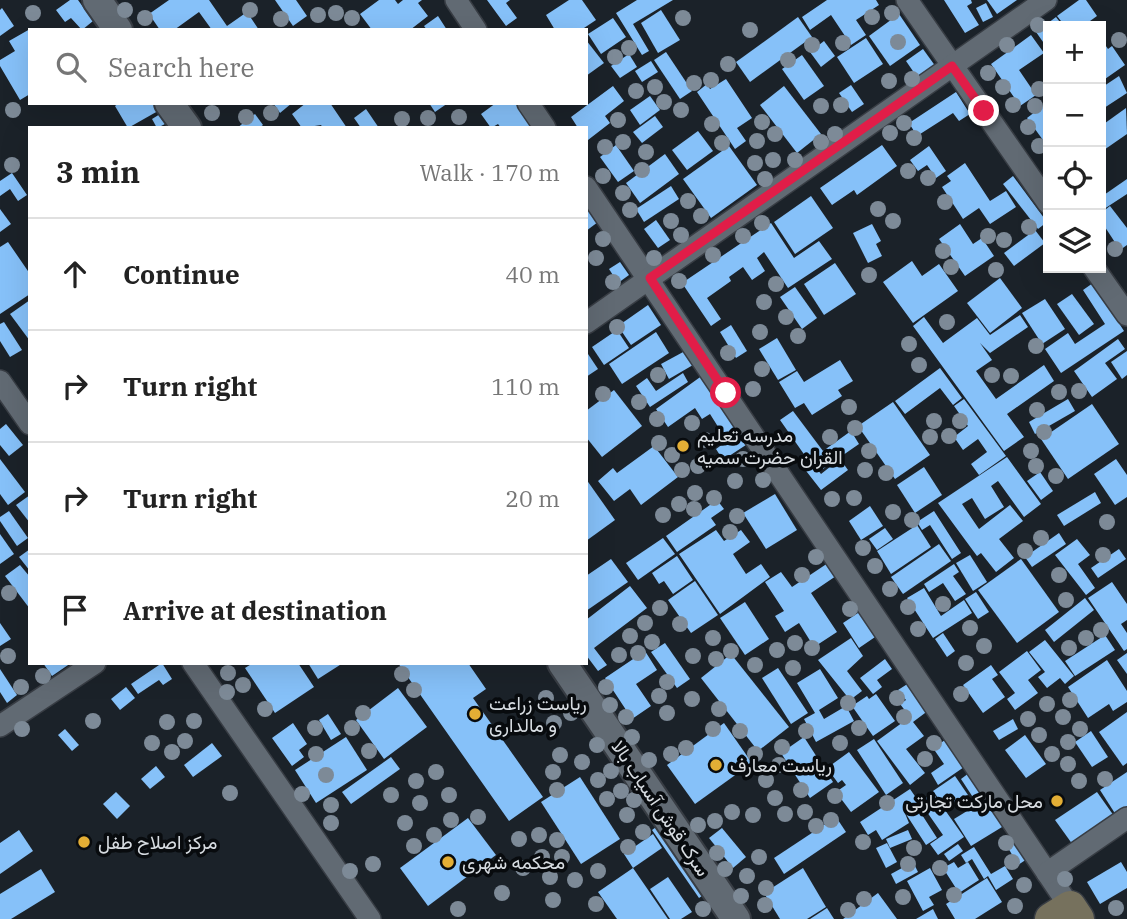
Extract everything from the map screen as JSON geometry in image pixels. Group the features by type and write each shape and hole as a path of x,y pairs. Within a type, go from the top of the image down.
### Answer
{"street":[{"path":"97,0 117,28"},
{"path":"456,0 475,28"},
{"path":"907,0 1043,196"},
{"path":"588,322 1046,0"},
{"path":"171,105 186,126"},
{"path":"529,105 544,126"},
{"path":"588,190 650,278 1047,873 1066,915"},
{"path":"1098,273 1127,315"},
{"path":"0,381 28,421"},
{"path":"0,726 92,665"},
{"path":"194,665 370,919"},
{"name":"سرک قوش آسیاب بالا","path":"563,665 736,919"},
{"path":"1047,873 1127,818"}],"building":[{"path":"70,0 78,0 93,21 80,28 71,18 65,22 56,10"},
{"path":"169,0 209,0 227,26 247,12 258,28 211,28 199,12 177,28 159,28 149,14"},
{"path":"275,0 296,0 307,16 293,26"},
{"path":"379,0 395,0 398,4 403,0 422,0 418,3 428,16 413,28 370,28 360,14"},
{"path":"487,0 510,0 506,3 517,18 506,26"},
{"path":"569,0 582,0 596,20 584,28 554,28 546,15"},
{"path":"637,0 673,0 633,24 649,51 642,55 616,13"},
{"path":"827,0 876,0 879,5 856,20 866,35 851,45 831,15 810,30 802,17"},
{"path":"944,0 971,0 972,3 967,6 979,25 965,33"},
{"path":"987,0 1017,0 997,14"},
{"path":"1079,0 1086,0 1097,16 1090,21 1061,21 1057,16"},
{"path":"986,3 993,17 983,22 976,8"},
{"path":"2,8 14,26 0,36 0,10"},
{"path":"661,10 680,40 658,53 641,23"},
{"path":"899,14 920,45 890,66 869,36"},
{"path":"438,16 446,28 426,28 424,26"},
{"path":"798,17 812,37 750,82 736,62"},
{"path":"613,18 626,37 601,54 588,34"},
{"path":"1043,27 1043,42 1036,32"},
{"path":"28,30 28,95 20,100 0,66 0,60 15,51 9,41"},
{"path":"1031,35 1043,54 1019,70 1036,95 1020,106 991,64"},
{"path":"866,38 883,64 854,83 837,57"},
{"path":"824,41 835,56 821,67 810,52"},
{"path":"588,43 604,63 588,75"},
{"path":"1106,46 1108,49 1112,46 1125,65 1106,78"},
{"path":"923,49 936,67 919,80 906,61"},
{"path":"666,52 692,91 680,99 654,60"},
{"path":"629,54 637,67 620,78 611,66"},
{"path":"802,55 824,86 804,100 782,69"},
{"path":"651,61 658,72 642,82 635,71"},
{"path":"1119,76 1127,93 1106,107 1106,85"},
{"path":"726,79 752,118 737,128 746,141 735,149 697,92 707,84 710,89"},
{"path":"851,85 864,104 852,112 839,93"},
{"path":"613,86 624,101 605,116 610,123 588,140 588,126 577,126 571,117"},
{"path":"784,86 821,134 797,153 760,105"},
{"path":"956,92 970,114 959,121 953,113 917,136 909,123"},
{"path":"650,96 660,110 640,125 630,110"},
{"path":"154,105 158,111 127,126 115,106"},
{"path":"274,105 290,105 280,113"},
{"path":"303,105 331,105 346,126 301,126 292,114"},
{"path":"430,105 445,105 435,112"},
{"path":"493,105 520,105 534,125 490,126 481,114"},
{"path":"1043,106 1043,140 1027,118"},
{"path":"1126,108 1127,134 1106,149 1106,147 1106,122"},
{"path":"366,109 378,126 360,126 354,118"},
{"path":"165,111 171,121 156,126 152,119"},
{"path":"255,114 263,125 262,126 240,126"},
{"path":"655,116 663,127 642,143 633,132"},
{"path":"698,131 713,151 687,170 672,150"},
{"path":"616,145 634,171 618,182 600,157"},
{"path":"882,145 897,166 857,195 854,190 832,205 820,188"},
{"path":"729,146 757,185 711,218 683,179"},
{"path":"929,146 946,171 936,178 927,165 918,171 910,160"},
{"path":"665,154 679,174 640,203 626,183"},
{"path":"965,163 990,201 1006,191 1016,207 990,224 979,208 963,219 942,187 951,181 947,176"},
{"path":"12,173 27,195 18,201 10,189 0,196 0,181"},
{"path":"1013,176 1043,217 1043,225 1038,229 1003,184"},
{"path":"1127,179 1127,194 1106,208 1106,194"},
{"path":"671,186 679,199 644,222 636,209"},
{"path":"811,196 833,228 795,254 774,222"},
{"path":"1110,206 1127,228 1127,245 1120,250 1106,229 1106,209"},
{"path":"588,207 598,222 588,230"},
{"path":"0,209 11,224 0,232"},
{"path":"656,220 670,240 658,248 644,229"},
{"path":"771,223 794,258 819,241 832,259 788,288 764,252 757,258 765,271 752,280 743,267 729,277 731,281 707,298 721,319 711,326 682,283"},
{"path":"872,224 881,241 876,244 882,256 868,263 853,233"},
{"path":"960,224 973,244 982,238 994,256 965,276 939,239"},
{"path":"1035,230 1043,240 1043,244 1014,266 1004,253"},
{"path":"8,242 28,271 28,295 0,314 0,247"},
{"path":"912,261 922,276 939,264 958,291 913,323 883,282"},
{"path":"620,262 629,275 618,283 609,269"},
{"path":"835,263 856,294 824,315 804,284"},
{"path":"1000,278 1022,308 990,333 967,303"},
{"path":"1093,283 1124,331 1061,373 1045,349 1068,333 1075,344 1105,324 1083,290"},
{"path":"795,287 817,318 802,329 780,297"},
{"path":"1072,294 1094,324 1079,335 1057,304"},
{"path":"1045,299 1065,329 1042,344 1022,313"},
{"path":"28,301 28,338 10,314"},
{"path":"648,305 661,325 631,345 618,326"},
{"path":"1020,315 1028,327 990,353 980,343 992,360 976,371 996,399 1044,365 1054,381 1007,414 1024,437 1004,451 913,326 924,317 943,343 977,318 990,335"},
{"path":"4,322 22,350 10,357 0,341 0,324"},
{"path":"731,325 747,351 736,358 720,332"},
{"path":"617,330 629,348 604,365 592,347"},
{"path":"656,332 669,353 622,384 609,364"},
{"path":"777,338 796,370 778,380 759,349"},
{"path":"1118,339 1125,349 1105,363 1117,379 1092,397 1074,371"},
{"path":"685,351 693,365 669,379 661,364"},
{"path":"1127,351 1127,375 1122,379 1111,362"},
{"path":"588,354 598,369 588,376"},
{"path":"840,360 853,381 838,390 842,396 812,415 804,403 795,408 779,382 797,371 804,382"},
{"path":"940,368 962,398 953,405 940,388 905,414 895,401"},
{"path":"683,373 688,382 650,407 636,386 647,378 656,391"},
{"path":"703,375 749,443 723,460 716,449 727,441 710,414 702,419 695,408 668,427 656,409"},
{"path":"614,390 642,426 602,457 588,440 588,410"},
{"path":"964,399 1006,456 979,475 971,464 987,452 978,439 963,450 954,437 968,426 954,406"},
{"path":"1068,399 1075,411 1035,434 1029,422"},
{"path":"893,402 930,455 895,479 858,426"},
{"path":"1092,404 1119,444 1068,479 1041,439"},
{"path":"793,411 823,451 851,431 859,444 823,469 814,456 808,460 780,420"},
{"path":"6,424 23,445 9,456 0,445 0,429"},
{"path":"654,446 678,477 641,505 630,489 614,501 598,481 613,468 617,473"},
{"path":"1007,457 1041,504 1024,517 998,481 991,486 1004,507 985,519 972,498 962,504 979,529 1010,505 1023,521 999,539 1014,558 996,572 981,553 977,556 938,503"},
{"path":"0,459 25,492 8,505 0,494"},
{"path":"840,459 848,470 821,490 803,467 811,461 821,474"},
{"path":"1116,459 1127,475 1127,497 1115,505 1094,474"},
{"path":"924,467 942,495 915,513 897,485"},
{"path":"1040,472 1053,491 1041,500 1027,481"},
{"path":"588,482 615,520 588,540"},
{"path":"1095,492 1101,503 1064,526 1057,515"},
{"path":"775,494 797,530 766,549 743,513"},
{"path":"28,496 28,520 16,505"},
{"path":"717,500 724,509 711,518 716,525 677,552 666,536"},
{"path":"870,506 883,526 861,540 849,521"},
{"path":"9,511 28,538 17,546 0,521 0,517"},
{"path":"934,511 961,553 952,559 930,525 922,530 917,522"},
{"path":"917,525 931,547 891,574 877,551"},
{"path":"885,528 893,539 877,550 869,539"},
{"path":"716,530 724,541 741,530 750,542 733,554 746,574 761,564 770,577 720,614 679,554"},
{"path":"1059,533 1066,544 1032,567 1025,557"},
{"path":"0,534 14,554 0,564"},
{"path":"663,538 675,554 638,580 626,563"},
{"path":"1077,539 1090,555 1078,564 1095,588 1086,595 1055,555"},
{"path":"939,544 951,561 903,594 891,577"},
{"path":"1119,549 1126,559 1098,578 1091,568"},
{"path":"28,550 28,568 19,557"},
{"path":"970,555 987,582 973,591 956,563"},
{"path":"677,556 693,580 673,594 664,581 659,584 652,573"},
{"path":"611,559 628,582 588,610 588,575"},
{"path":"1021,559 1059,612 1017,643 978,590"},
{"path":"828,563 836,576 811,593 837,632 814,647 799,623 785,632 775,616 784,611 765,582 781,572 792,587"},
{"path":"954,564 959,572 953,576 966,594 955,601 943,583 929,592 924,584"},
{"path":"20,565 28,575 28,606 5,576"},
{"path":"695,581 718,615 691,633 668,600"},
{"path":"1112,582 1127,604 1127,620 1121,624 1127,633 1127,649 1124,651 1088,598"},
{"path":"630,586 647,608 594,648 607,665 598,671 588,658 588,618"},
{"path":"924,588 941,616 964,600 972,613 933,638 907,598"},
{"path":"976,592 989,612 978,619 965,599"},
{"path":"1085,598 1094,610 1054,642 1045,630"},
{"path":"745,602 769,639 745,655 720,618"},
{"path":"857,602 878,635 859,648 843,623 858,613 853,604"},
{"path":"0,623 11,639 0,646"},
{"path":"943,633 955,651 947,657 935,639"},
{"path":"1105,635 1115,650 1075,676 1065,661"},
{"path":"851,638 863,656 847,671 862,691 850,700 818,660"},
{"path":"1045,640 1074,676 1065,684 1060,678 1047,688 1038,677 1045,672 1029,652"},
{"path":"665,643 690,679 677,688 651,652"},
{"path":"645,651 657,670 636,684 651,706 632,719 605,678"},
{"path":"1027,651 1041,670 1028,680 1038,693 1015,710 1007,699 1015,693 999,672"},
{"path":"1127,653 1127,674 1117,660"},
{"path":"731,654 789,727 758,751 701,678"},
{"path":"885,659 892,669 877,680 882,687 873,694 860,678"},
{"path":"1107,660 1127,691 1127,702 1113,711 1109,704 1088,718 1068,687"},
{"path":"44,665 68,665 52,676"},
{"path":"159,665 163,665 172,679 163,685 159,680 138,694 131,684"},
{"path":"250,665 299,665 314,687 275,713 245,668"},
{"path":"309,665 340,665 318,679"},
{"path":"399,665 469,665 486,689 473,698 543,797 509,821"},
{"path":"991,665 998,675 992,679 1005,697 983,713 963,685"},
{"path":"778,668 808,713 791,724 762,678"},
{"path":"0,669 17,695 7,703 0,692"},
{"path":"820,669 838,698 819,710 824,719 846,706 854,721 816,742 804,719 815,713 797,683"},
{"path":"909,683 929,710 913,722 924,736 906,749 925,773 910,785 877,741 910,717 900,704 906,700 898,690"},
{"path":"126,687 135,698 120,710 111,699"},
{"path":"398,688 427,727 384,759 356,720"},
{"path":"876,694 895,721 873,736 852,706 867,696 869,699"},
{"path":"1127,712 1127,763 1123,766 1099,732"},
{"path":"328,714 341,734 331,740 319,720"},
{"path":"1013,719 1018,729 999,740 993,731"},
{"path":"293,723 307,744 299,750 304,757 292,766 272,738"},
{"path":"724,723 752,763 695,804 667,765"},
{"path":"65,729 79,745 72,751 58,735"},
{"path":"1091,731 1108,757 1092,767 1075,742"},
{"path":"1025,735 1046,764 1026,778 1005,750"},
{"path":"346,737 367,770 316,803 295,770"},
{"path":"804,737 833,782 810,798 781,753"},
{"path":"948,738 967,765 938,785 931,773 944,764 933,748"},
{"path":"874,739 903,783 886,795 857,750"},
{"path":"212,743 222,756 193,777 184,765"},
{"path":"849,752 879,792 851,812 836,792 846,785 842,780 838,783 827,768"},
{"path":"391,757 400,769 351,804 342,792"},
{"path":"156,766 165,777 150,789 141,779"},
{"path":"973,770 989,792 976,802 961,779"},
{"path":"1127,772 1127,808 1116,815 1100,790"},
{"path":"955,776 968,795 947,810 933,791"},
{"path":"580,777 620,839 581,864 541,802"},
{"path":"910,789 919,802 915,804 937,838 926,845 904,811 909,823 882,840 876,830 868,835 860,822"},
{"path":"116,792 130,806 117,819 103,804"},
{"path":"1097,792 1114,816 1073,845 1055,820"},
{"path":"933,793 964,837 938,855 930,844 943,835 920,802"},
{"path":"990,797 1007,824 971,846 954,819"},
{"path":"836,817 846,832 784,874 774,858"},
{"name":"محکمه شهری","path":"468,818 496,855 428,906 400,868"},
{"path":"666,820 712,889 699,898 652,830"},
{"path":"722,828 746,857 733,868 709,838"},
{"path":"19,830 33,851 0,874 0,843"},
{"path":"908,830 912,839 890,848 886,839"},
{"path":"653,834 662,848 633,868 624,854"},
{"path":"1019,839 1030,857 1018,865 1007,846"},
{"path":"887,843 897,862 886,868 876,848"},
{"path":"958,844 963,851 949,861 944,854"},
{"path":"974,847 991,874 1005,866 1013,879 996,890 988,876 984,879 972,859 966,863 961,855"},
{"path":"913,862 918,872 896,884 891,874"},
{"path":"954,862 958,868 968,862 979,880 959,893 943,868"},
{"path":"1121,862 1127,872 1127,888 1100,904 1087,882"},
{"path":"633,868 668,919 617,919 598,892"},
{"path":"803,868 826,907 807,919 780,919 764,893"},
{"path":"930,868 942,890 929,897 934,905 923,911 907,881"},
{"path":"41,869 55,892 11,919 0,919 0,894"},
{"path":"668,877 692,912 681,919 670,919 650,889"},
{"path":"987,878 1002,902 975,919 955,919 946,904"},
{"path":"878,893 897,919 843,919"},
{"path":"827,908 834,919 810,919"},
{"path":"933,909 938,919 916,919"}],"place":[{"name":"مدرسه تعلیم القران حضرت سمیه","path":"683,446"},
{"name":"ریاست زراعت و مالداری","path":"475,714"},
{"name":"ریاست معارف","path":"716,765"},
{"name":"محل مارکت تجارتی","path":"1057,801"},
{"name":"مرکز اصلاح طفل","path":"84,842"},
{"name":"محکمه شهری","path":"448,862"}],"route":[{"path":"726,393 650,278 952,66 984,111"}]}
